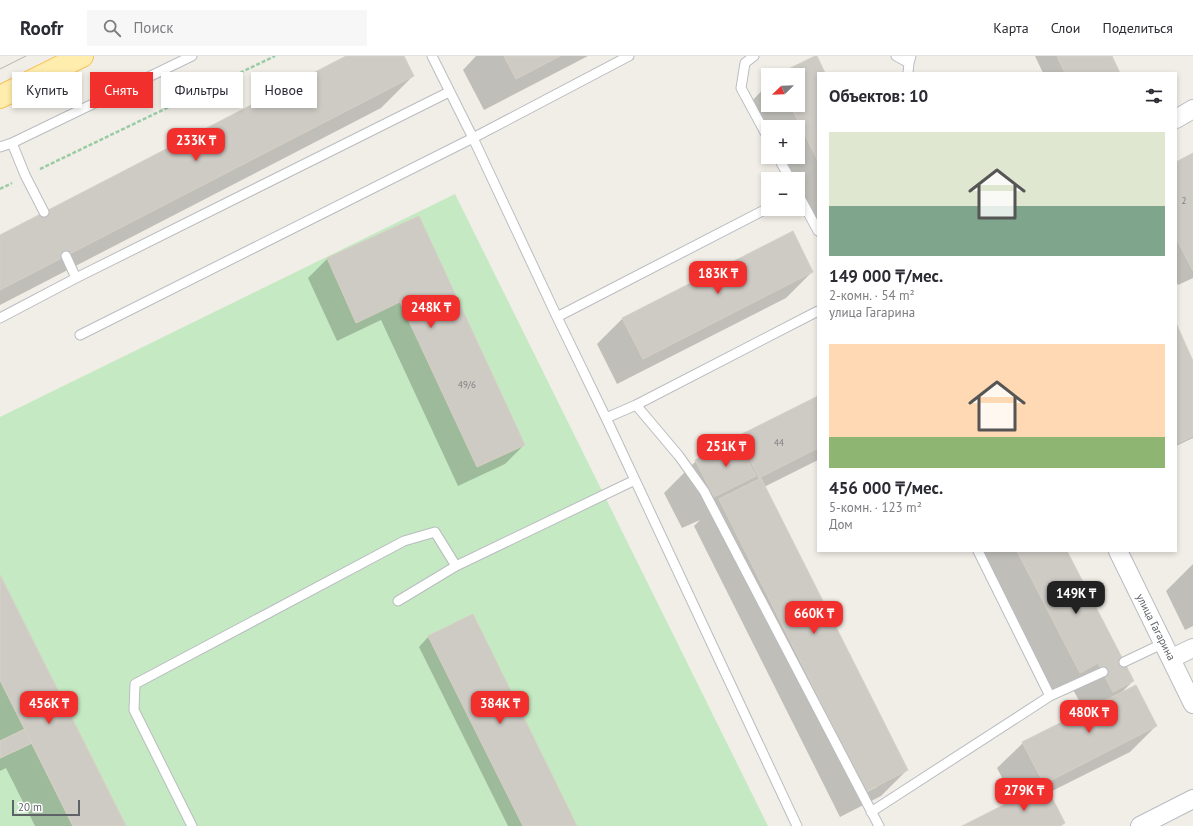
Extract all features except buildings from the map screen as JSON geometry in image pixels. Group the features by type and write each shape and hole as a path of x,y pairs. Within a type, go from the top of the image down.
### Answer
{"main road":[{"path":"0,97 82,56"}],"street":[{"path":"1177,118 1193,110"},
{"name":"улица Гагарина","path":"1118,552 1193,704"},
{"path":"1168,651 1193,648"},
{"path":"1140,826 1193,799"}],"lane":[{"path":"0,147 12,143 192,56"},
{"path":"432,56 473,138 798,826"},
{"path":"80,335 473,138 629,56"},
{"path":"754,56 745,63 741,88 761,125"},
{"path":"896,56 910,60 908,72"},
{"path":"0,318 76,278 449,92"},
{"path":"12,143 25,175 44,212"},
{"path":"805,207 817,230"},
{"path":"557,317 761,212"},
{"path":"66,256 76,278"},
{"path":"606,418 636,405 817,312"},
{"path":"636,405 679,456 704,491 879,826"},
{"path":"398,601 456,566 635,480"},
{"path":"192,826 134,710 135,684 404,541 435,532 456,566"},
{"path":"978,552 1050,696"},
{"path":"1124,662 1168,651"},
{"path":"871,812 1050,696 1103,672"}],"path":[{"path":"0,189 25,175 275,56"}],"green space":[{"path":"455,194 768,826 0,826 0,417"}],"tram line":[{"path":"0,69 26,56"}]}
